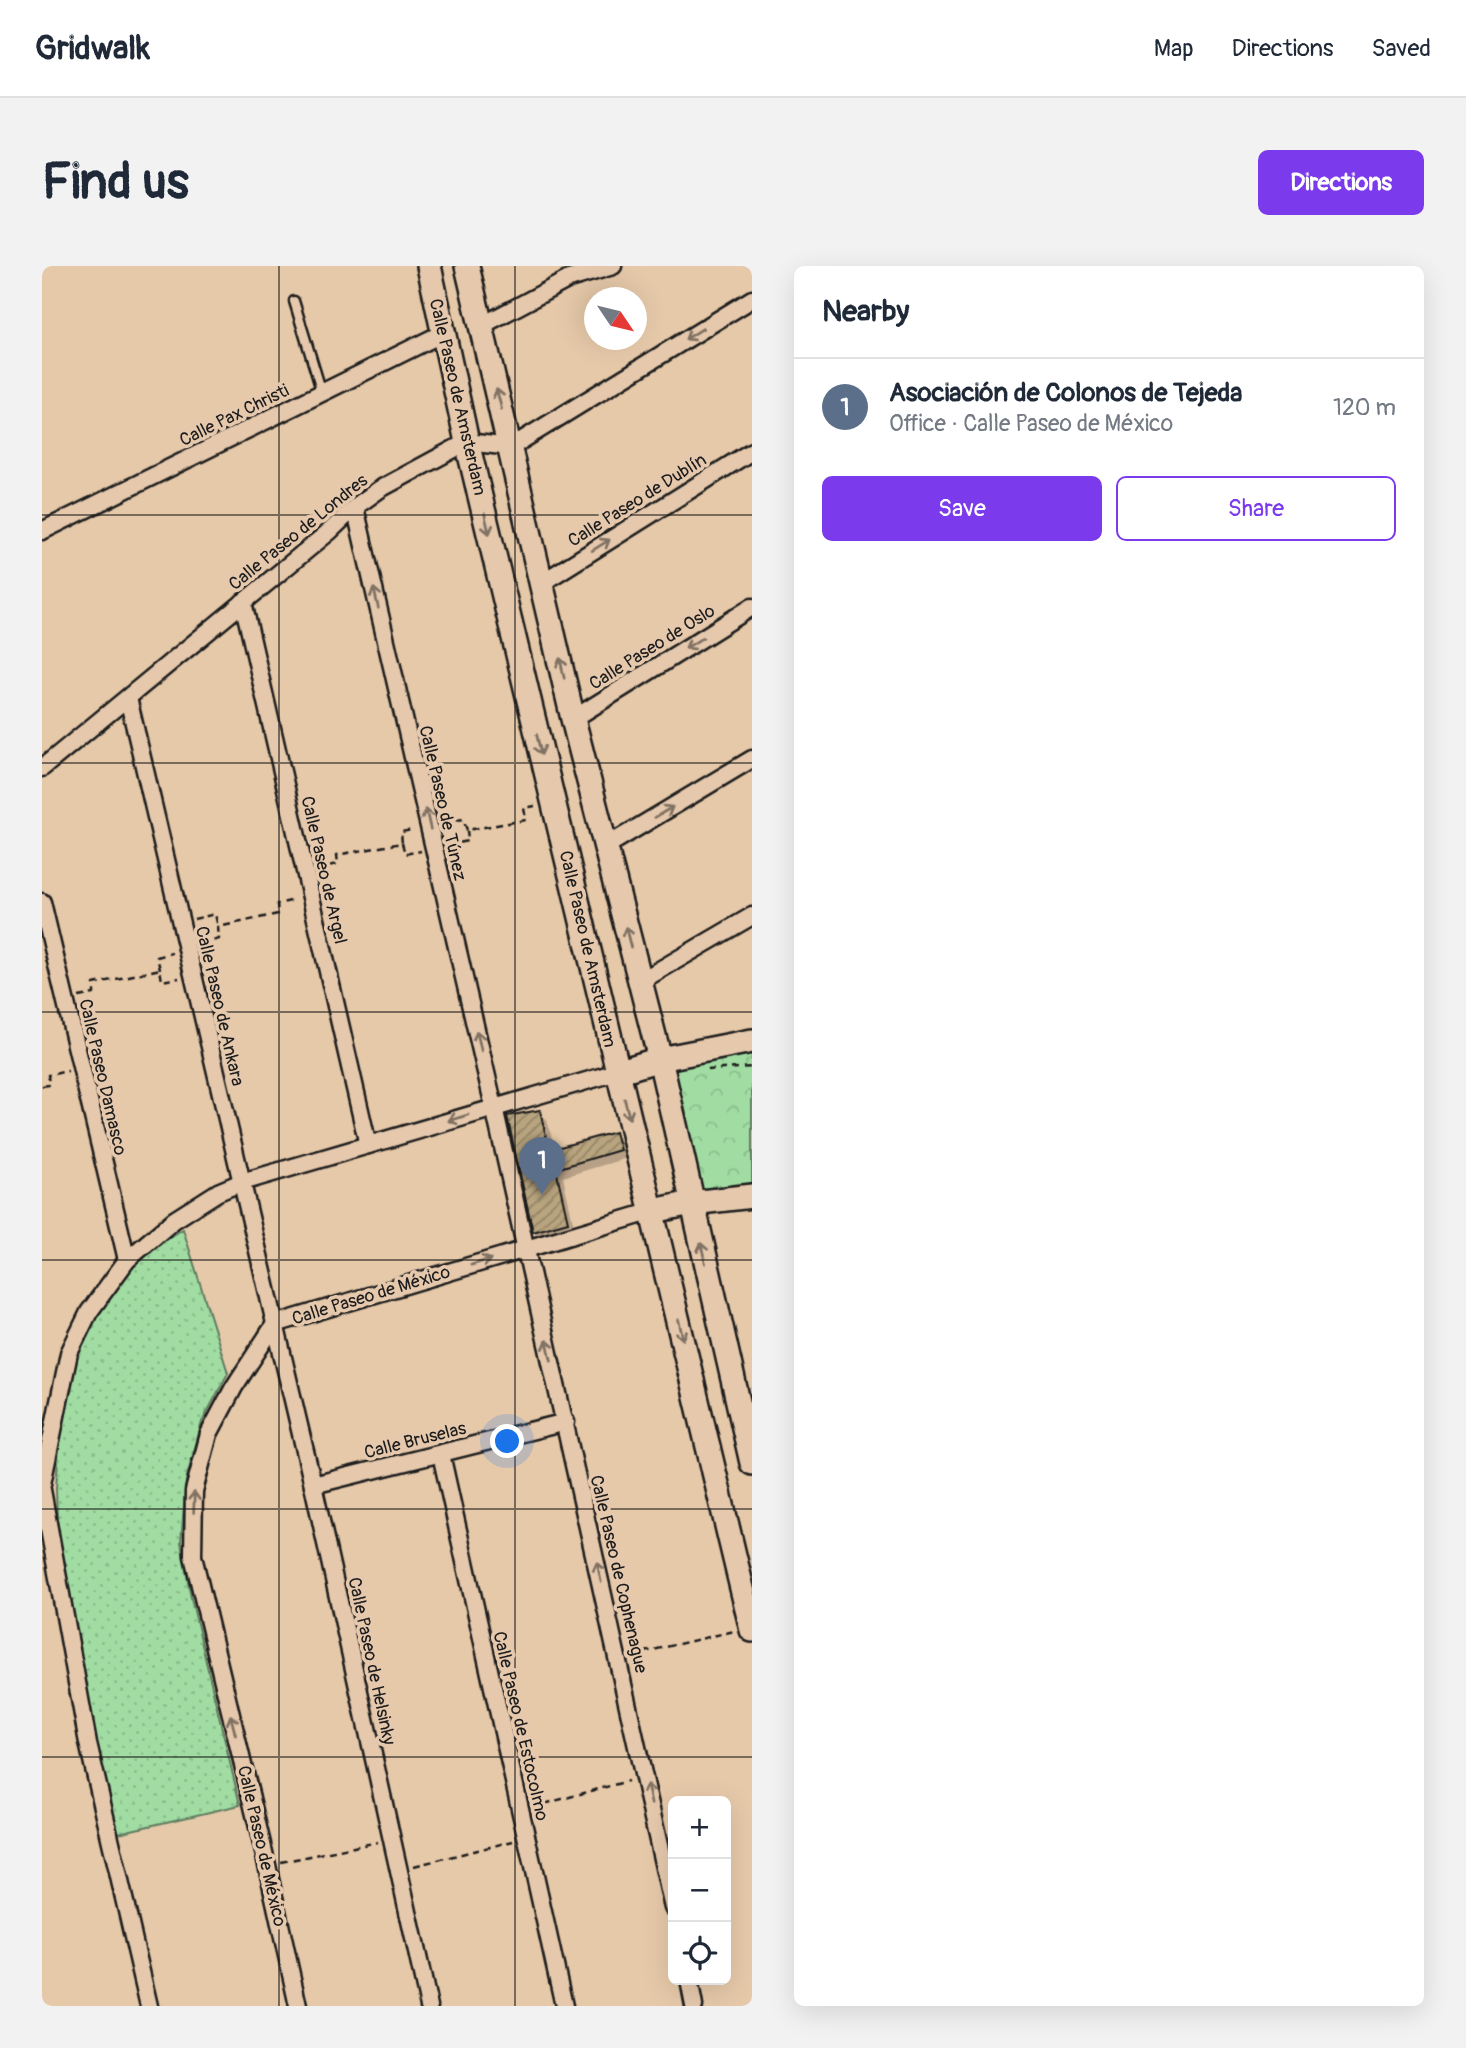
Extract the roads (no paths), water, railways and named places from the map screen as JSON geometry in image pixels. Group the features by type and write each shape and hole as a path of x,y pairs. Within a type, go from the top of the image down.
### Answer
{"main road":[{"name":"Calle Paseo de Amsterdam","path":"429,266 467,442 752,1628"},
{"path":"467,266 573,719 660,1059 752,1463"},
{"path":"617,1072 660,1059 752,1041"},
{"name":"Calle Paseo de México","path":"653,1211 752,1196"}],"street":[{"path":"481,326 569,279 613,266"},
{"path":"467,442 511,446 752,299"},
{"name":"Calle Pax Christi","path":"42,531 443,333"},
{"name":"Calle Paseo de Londres","path":"42,768 330,531 355,507 380,489 467,442"},
{"name":"Calle Paseo de Dublín","path":"543,582 752,451"},
{"name":"Calle Paseo de Túnez","path":"355,507 525,1249"},
{"name":"Calle Paseo de Argel","path":"243,602 368,1145"},
{"name":"Calle Paseo de Oslo","path":"573,719 752,607"},
{"name":"Calle Paseo de Ankara","path":"128,698 275,1324"},
{"path":"606,847 752,759"},
{"name":"Calle Paseo Damasco","path":"42,902 127,1260"},
{"path":"639,982 752,916"},
{"path":"42,1484 69,1353 89,1312 127,1260 174,1220 218,1192 242,1182 617,1072"},
{"name":"Calle Paseo de México","path":"298,2006 193,1556 194,1491 209,1434 234,1387 275,1324 653,1211"},
{"name":"Calle Paseo de Cophenague","path":"525,1249 668,1885"},
{"name":"Calle Paseo de Helsinky","path":"275,1324 429,2006"},
{"name":"Calle Bruselas","path":"313,1485 566,1422"},
{"name":"Calle Paseo de Estocolmo","path":"441,1454 564,2006"},
{"path":"42,1490 88,1743 149,2006"},
{"path":"690,1985 694,2006"}],"lane":[{"path":"294,301 322,393"}],"place":[{"name":"Asociación de Colonos de Tejeda","path":"542,1195"}]}
